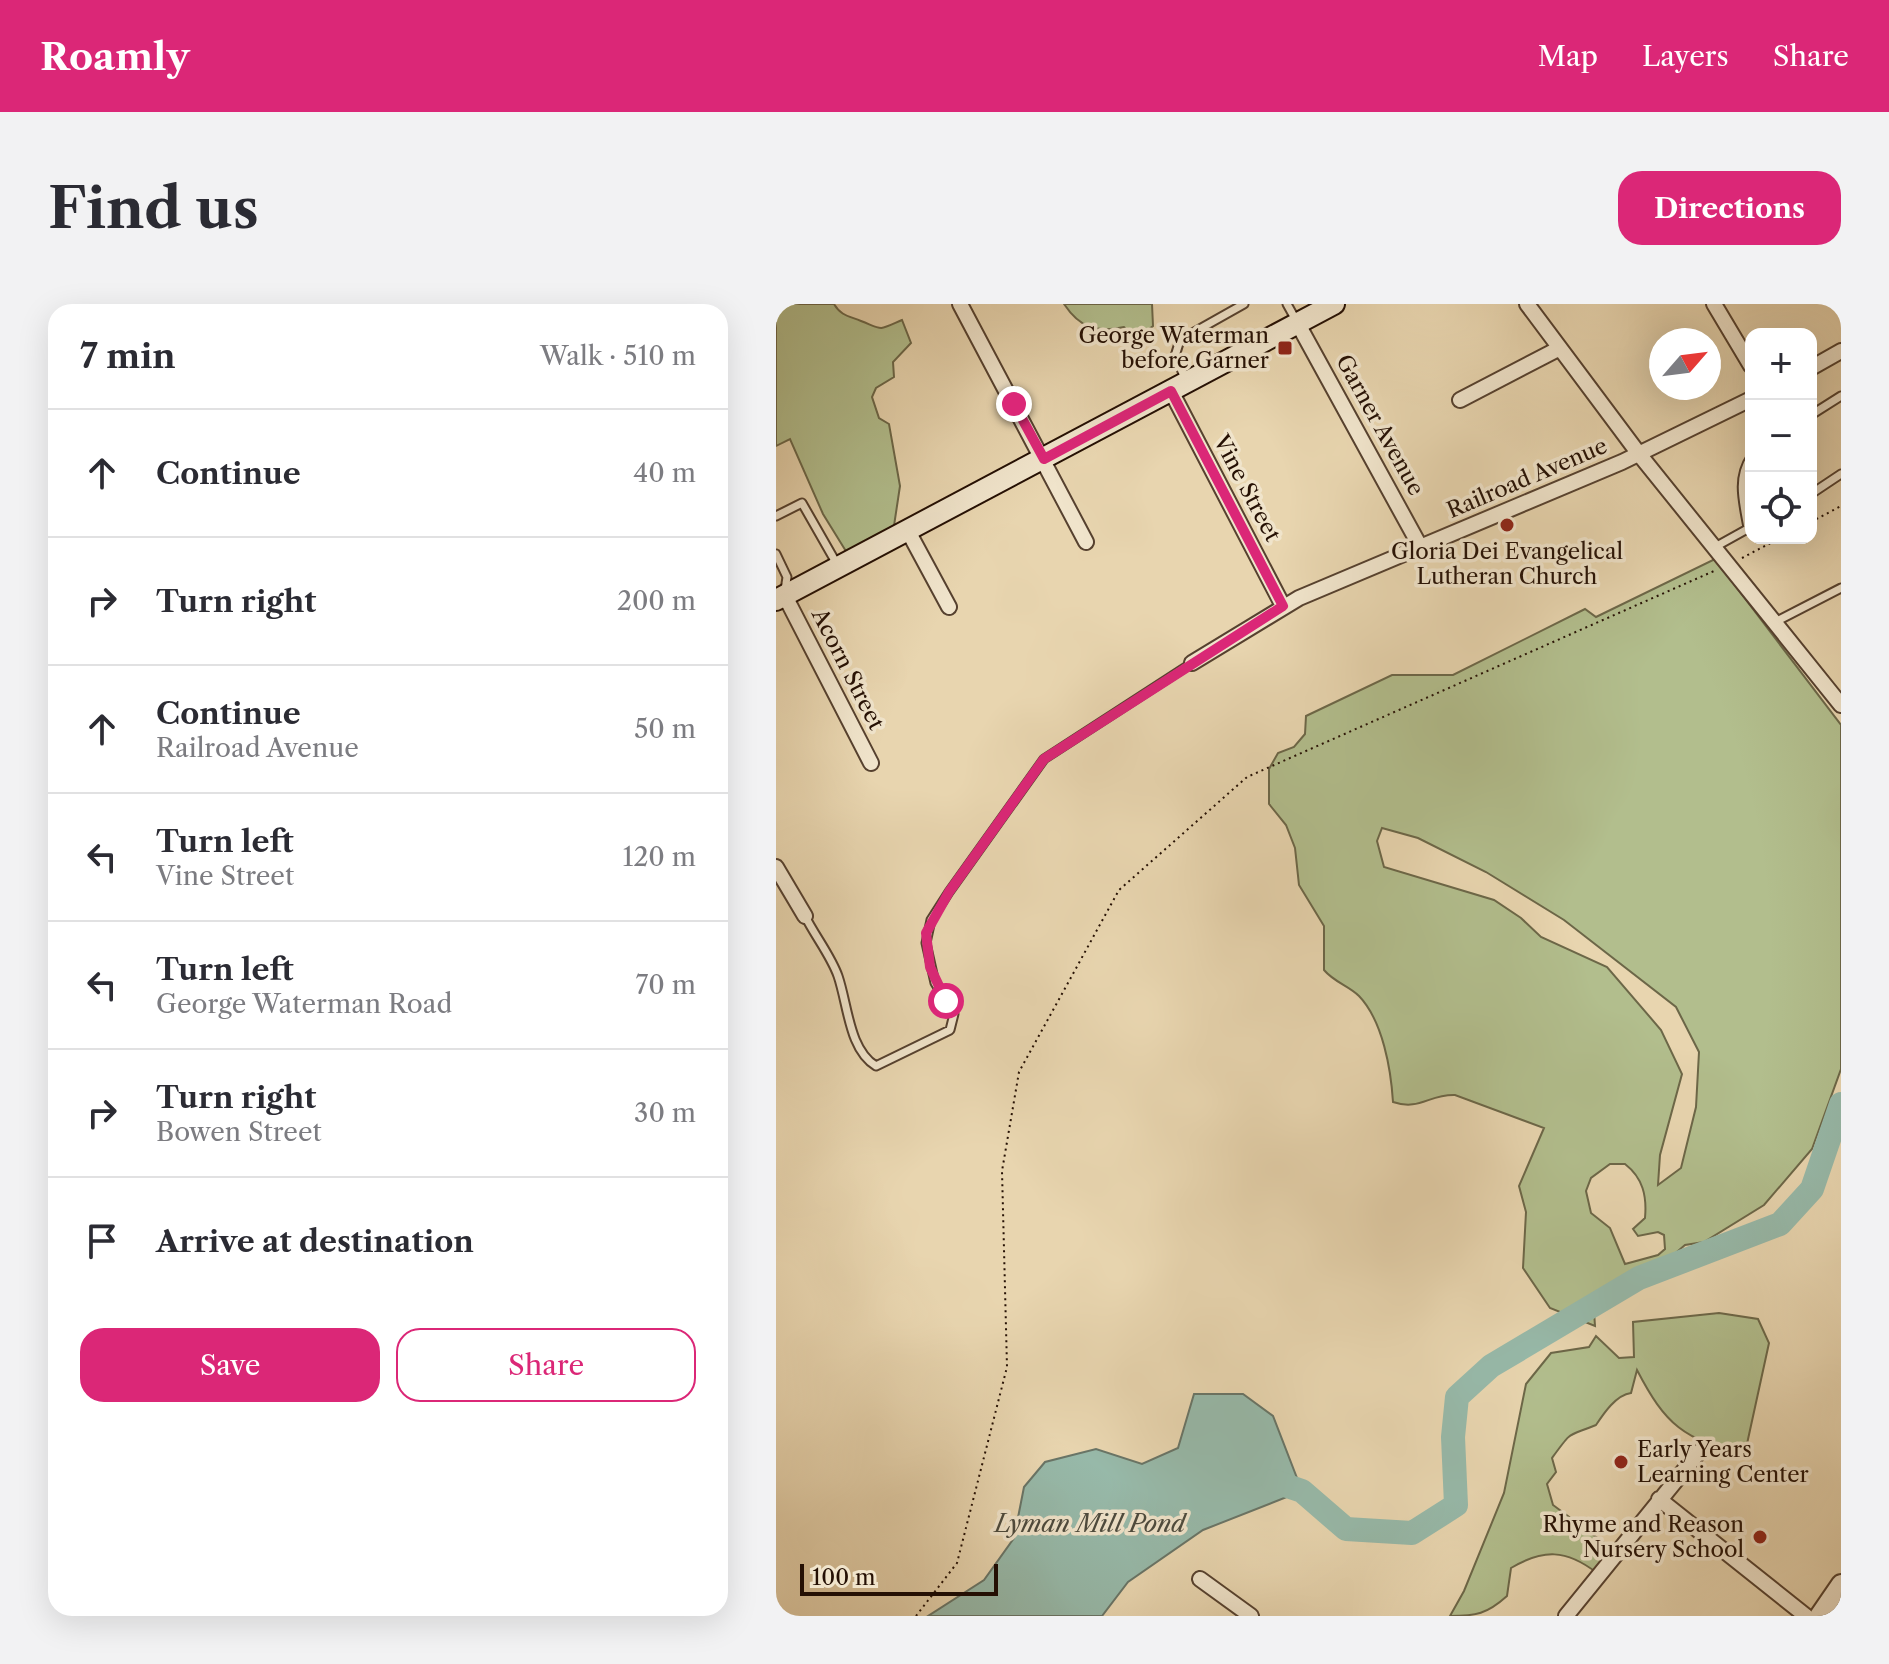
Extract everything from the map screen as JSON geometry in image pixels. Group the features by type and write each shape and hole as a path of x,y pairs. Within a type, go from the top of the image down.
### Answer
{"main road":[{"path":"780,598 1044,459 1307,314 1334,304"}],"street":[{"path":"960,304 1086,542"},
{"path":"1527,304 1639,454 1773,623 1838,695"},
{"path":"1714,304 1745,356"},
{"name":"Garner Avenue","path":"1307,314 1421,548"},
{"path":"1460,400 1560,348"},
{"path":"1817,365 1841,351"},
{"name":"Vine Street","path":"1179,386 1283,606"},
{"name":"Railroad Avenue","path":"1192,663 1283,606 1639,454 1749,400"},
{"path":"908,531 949,607"},
{"name":"Acorn Street","path":"780,598 871,763"},
{"path":"776,867 805,916"},
{"path":"1566,1616 1699,1452"},
{"path":"1659,1499 1806,1616"},
{"path":"1200,1579 1251,1616"},
{"path":"1819,1616 1841,1584"}],"lane":[{"path":"1179,386 1175,356 1180,340 1244,304"},
{"path":"1287,304 1307,314"},
{"path":"1817,411 1841,396"},
{"path":"1745,468 1742,491 1745,505"},
{"path":"1817,490 1841,474"},
{"path":"776,516 802,503 839,568"},
{"path":"1715,547 1745,531"},
{"path":"776,554 787,577 780,598"},
{"path":"1773,623 1841,588"},
{"path":"805,916 838,974 854,1033 867,1060 876,1066 889,1062 950,1030 954,1014 935,983 926,943 931,920 949,892 1044,759 1192,663"}],"path":[{"path":"1817,519 1841,506"},
{"path":"916,1616 957,1563 1007,1367 1002,1171 1019,1072 1119,890 1247,777 1729,565 1769,544"}],"green space":[{"path":"776,304 834,304 846,315 881,328 902,320 911,343 893,362 894,377 876,388 872,397 879,418 889,424 900,486 892,539 852,561 823,514 790,439 776,446"},
{"path":"1064,304 1152,304 1153,326 1137,338 1124,327 1097,329 1076,319"},
{"path":"1715,559 1841,725 1841,1069 1812,1149 1764,1205 1704,1242 1685,1245 1671,1257 1621,1277 1594,1311 1595,1326 1550,1308 1523,1268 1526,1212 1519,1186 1544,1128 1455,1095 1410,1105 1393,1102 1388,1061 1374,1019 1359,996 1324,970 1324,926 1299,885 1295,848 1286,825 1269,804 1269,769 1278,753 1294,747 1305,734 1306,716 1392,675 1453,675 1585,609 1596,617","holes":["1382,828 1418,838 1486,872 1564,920 1676,1007 1699,1052 1696,1107 1681,1168 1658,1185 1660,1155 1682,1074 1661,1030 1607,967 1541,937 1521,918 1494,900 1384,867 1377,841","1610,1164 1625,1164 1640,1181 1645,1218 1633,1229 1638,1236 1658,1232 1664,1235 1665,1249 1658,1255 1625,1264 1610,1228 1591,1213 1586,1191 1591,1178"]},
{"path":"1719,1313 1758,1319 1769,1343 1745,1453 1706,1443 1679,1427 1657,1404 1637,1370 1631,1393 1615,1401 1596,1425 1571,1435 1564,1442 1552,1458 1556,1472 1547,1484 1553,1505 1615,1551 1597,1573 1565,1556 1534,1557 1511,1568 1507,1596 1493,1607 1474,1614 1450,1616 1464,1591 1504,1493 1526,1384 1551,1353 1589,1347 1596,1336 1619,1358 1634,1357 1633,1322"}],"water":[{"name":"Lyman Mill Pond","path":"1194,1394 1243,1394 1273,1416 1302,1491 1203,1530 1128,1582 1102,1616 928,1616 984,1580 1014,1538 1024,1487 1045,1462 1096,1449 1142,1464 1178,1448"}],"waterway":[{"path":"1273,1481 1302,1491 1346,1529 1412,1533 1456,1505 1453,1437 1457,1397 1491,1366 1639,1278 1780,1224 1812,1189 1841,1104"}],"place":[{"name":"George Waterman before Garner","path":"1285,348"},
{"name":"Gloria Dei Evangelical Lutheran Church","path":"1507,525"},
{"name":"Early Years Learning Center","path":"1621,1462"},
{"name":"Rhyme and Reason Nursery School","path":"1760,1537"}],"route":[{"path":"946,1001 935,983 926,951 926,933 931,920 1044,759 1283,606 1171,391 1044,459 1014,404"}]}
